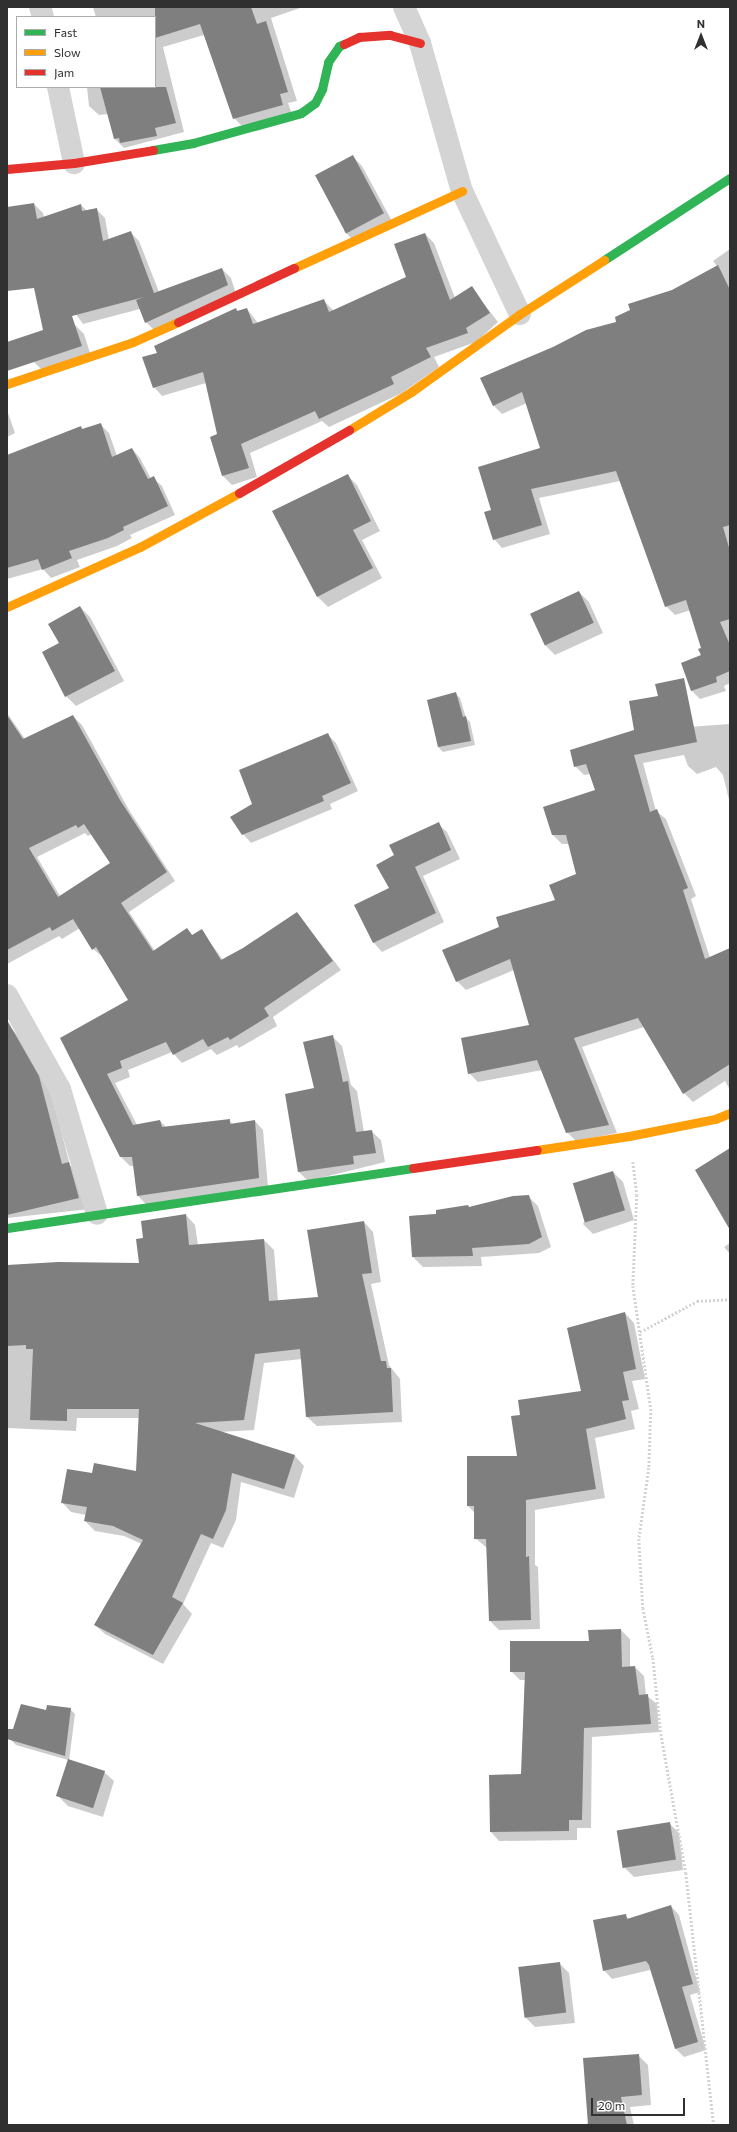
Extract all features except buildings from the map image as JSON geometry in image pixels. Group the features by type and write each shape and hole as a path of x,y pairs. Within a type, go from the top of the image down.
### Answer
{"street":[{"path":"404,7 420,43 462,191 520,314"},
{"path":"7,169 74,163 193,143 301,113 315,103 322,89 328,62 339,46 359,37 390,35 420,43"},
{"path":"58,88 74,163"},
{"path":"7,608 140,547 287,467 411,392 520,314 730,178"},
{"path":"7,384 133,342 462,191"},
{"path":"7,995 60,1089 97,1214"},
{"path":"7,1228 97,1214 185,1203 630,1136 715,1119 730,1113"}],"path":[{"path":"630,1136 637,1195 633,1286 651,1409 649,1468 639,1539 643,1608 653,1658 661,1734 686,1872 714,2125"},
{"path":"640,1332 697,1301 730,1299"}],"traffic: fast":[{"path":"153,150 193,143 301,113 315,103 322,89 328,62 339,46 344,44"},
{"path":"604,260 730,178"},
{"path":"7,1228 413,1168"}],"traffic: slow":[{"path":"294,268 462,191"},
{"path":"349,430 411,392 520,314 604,260"},
{"path":"7,384 133,342 178,322"},
{"path":"7,607 140,547 239,493"},
{"path":"537,1150 629,1136 715,1119 730,1113"}],"traffic: jam":[{"path":"344,44 359,37 390,35 420,43"},
{"path":"7,169 74,163 153,150"},
{"path":"178,322 294,268"},
{"path":"239,493 349,430"},
{"path":"413,1168 537,1150"}]}
